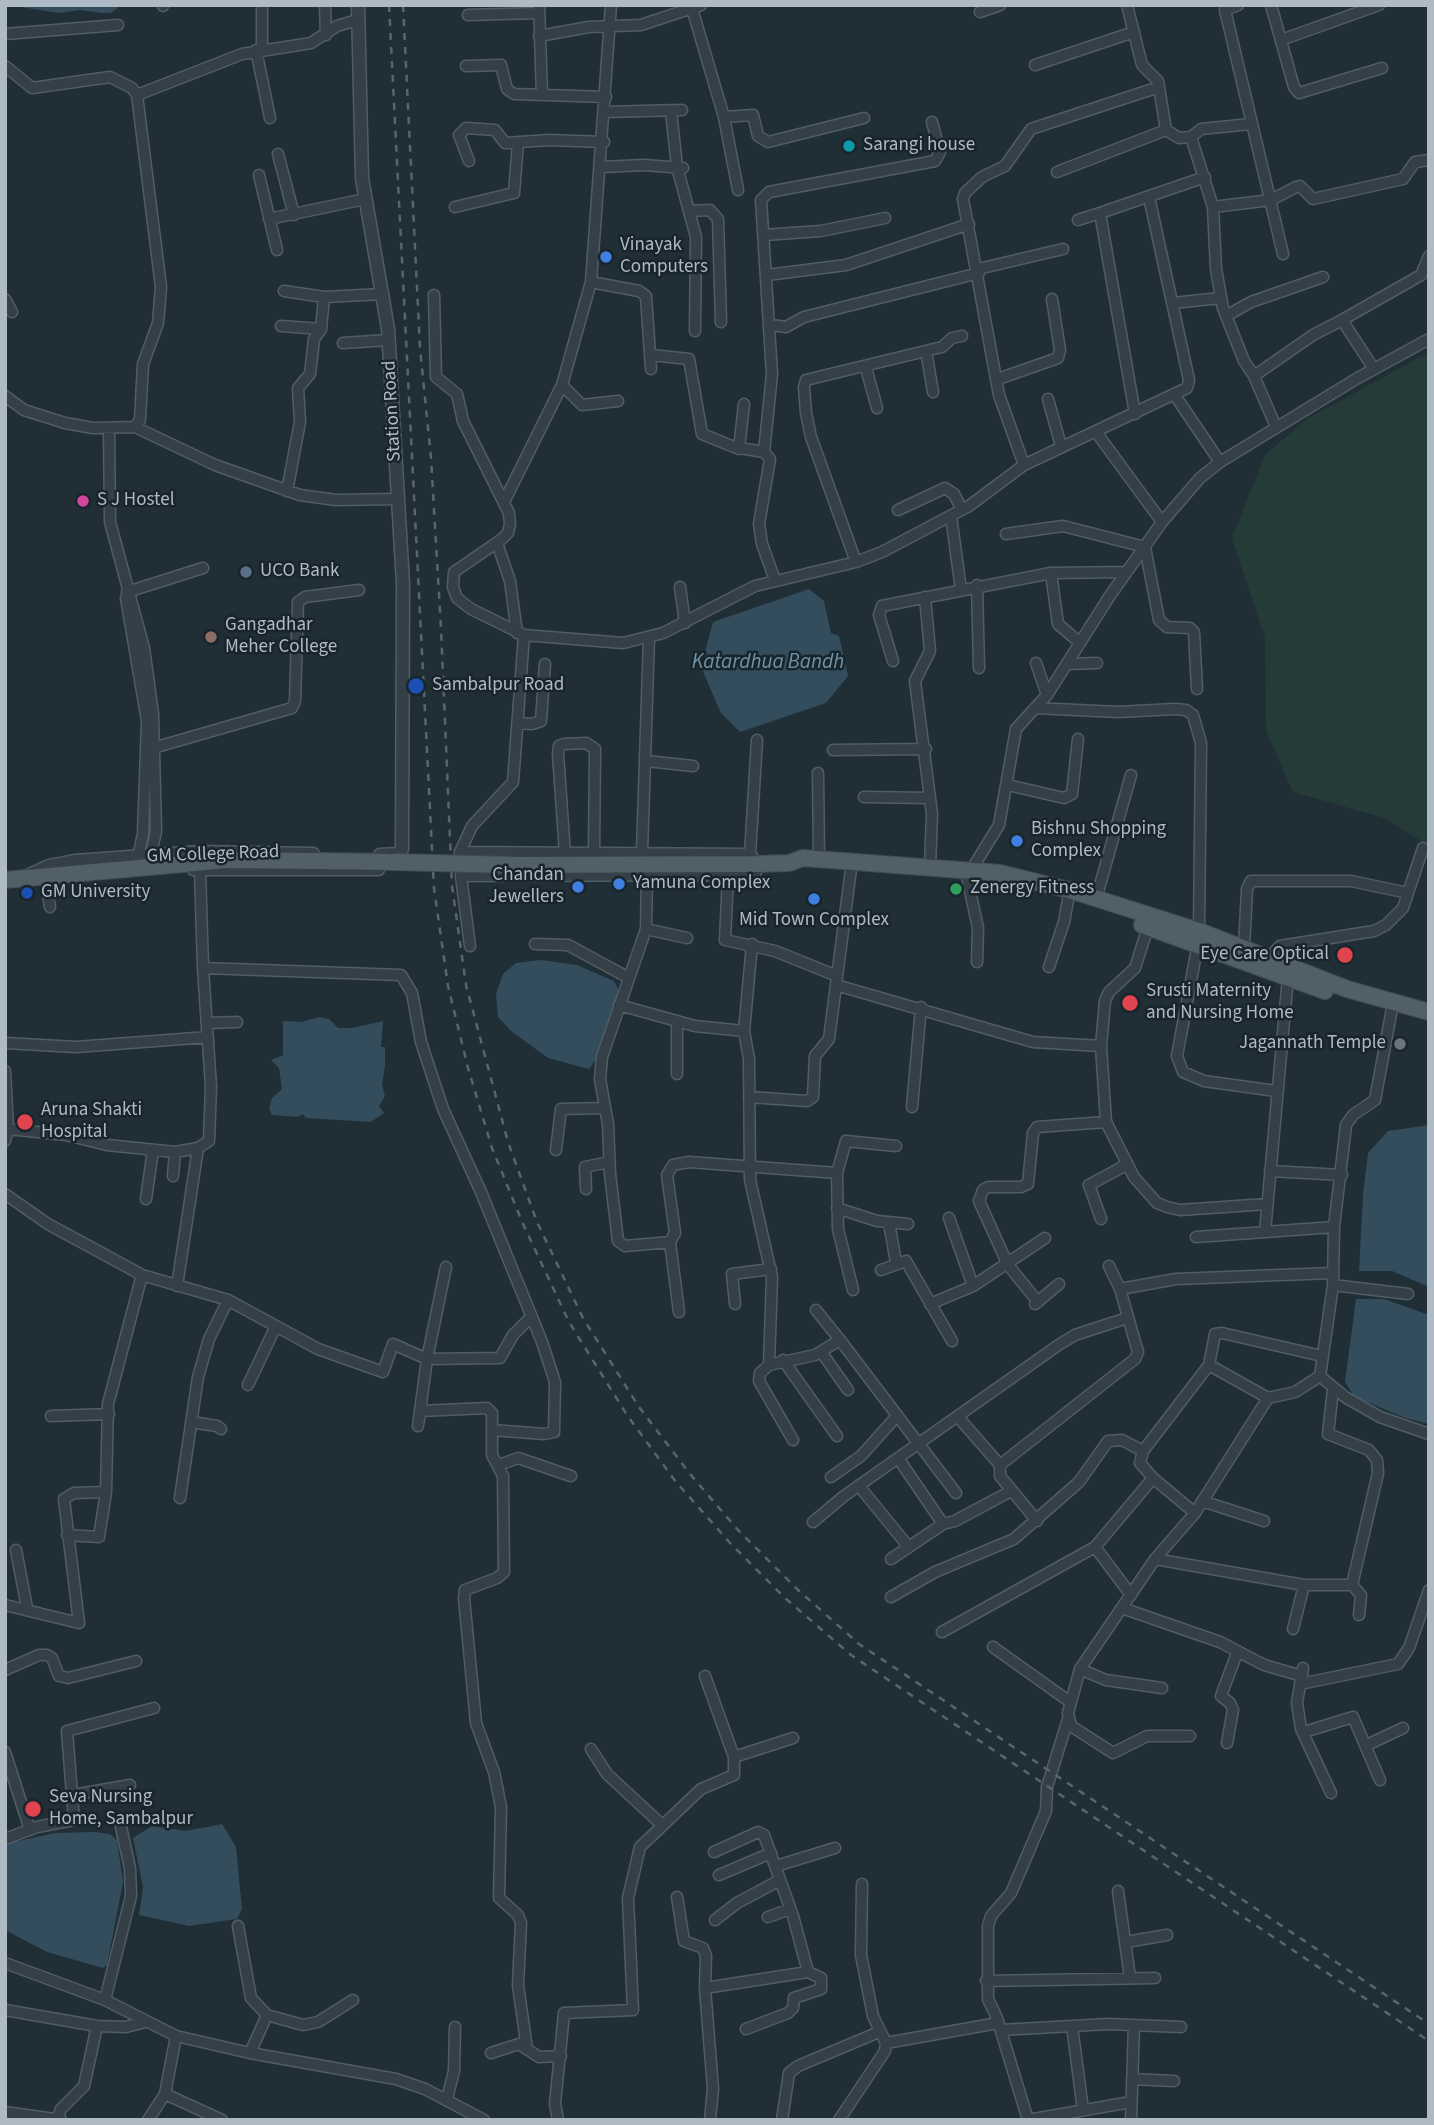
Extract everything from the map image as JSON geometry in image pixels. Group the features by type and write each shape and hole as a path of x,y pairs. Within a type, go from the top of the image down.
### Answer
{"main road":[{"path":"789,863 803,858 930,866 1037,881 1096,899 1199,937 1288,977 1393,1007 1429,1012"},
{"path":"7,879 227,860 513,865 749,860 851,869 968,873 1068,900 1148,926 1244,948 1429,1020"}],"street":[{"path":"262,5 259,49 270,118"},
{"path":"324,5 326,35"},
{"name":"Station Road","path":"358,5 359,134 365,198 389,340 403,584 401,852"},
{"path":"504,502 562,385 591,282 604,142 611,5"},
{"path":"980,12 1000,5"},
{"path":"1127,5 1142,65 1154,75 1159,87 1166,130 1179,138 1191,137 1201,129 1251,124"},
{"path":"1238,5 1225,8 1283,254"},
{"path":"1270,5 1299,93 1382,68"},
{"path":"1280,40 1379,5"},
{"path":"539,36 589,27 641,25 694,6 724,117 738,190"},
{"path":"468,15 497,10 539,9 542,94"},
{"path":"137,95 259,49 306,45 337,26 357,20"},
{"path":"5,34 118,24"},
{"path":"1035,65 1134,32"},
{"path":"466,66 501,65 510,92 606,97"},
{"path":"5,66 32,88 110,77 125,83 137,95 161,287 158,323 143,364 140,420 135,427"},
{"path":"1024,465 999,395 963,199 968,188 982,177 1005,166 1031,129 1159,87"},
{"path":"605,112 676,111 680,167 696,247 695,331"},
{"path":"724,117 753,115 758,136 768,142 864,118"},
{"path":"764,452 772,374 761,200 769,192 935,161 940,152 932,122"},
{"path":"470,161 459,135 462,129 491,128 497,132 502,142 604,142"},
{"path":"1057,172 1166,130"},
{"path":"1191,137 1213,207 1220,298 1244,361 1254,376 1276,427"},
{"path":"455,207 514,193 518,142"},
{"path":"278,154 294,215"},
{"path":"1213,207 1271,200 1300,186 1313,199 1403,179 1415,162 1429,160"},
{"path":"602,167 680,167"},
{"path":"259,175 276,250"},
{"path":"1078,220 1205,177"},
{"path":"434,295 436,377 457,394 470,436 504,502 510,524 508,533 497,543 454,572 453,587 464,605 520,634 611,643 649,637 685,623 743,591 775,580 856,562 907,540 956,513 1024,465 1187,388 1189,380 1149,197"},
{"path":"269,219 365,198"},
{"path":"690,211 710,210 718,219 721,323"},
{"path":"1100,214 1135,414"},
{"path":"764,235 821,231 885,218"},
{"path":"767,275 846,265 969,223"},
{"path":"771,325 786,327 804,317 1063,249"},
{"path":"1254,376 1313,335 1421,275 1429,256"},
{"path":"1226,316 1251,302 1323,277"},
{"path":"591,282 639,291 646,296 651,369"},
{"path":"284,291 324,297 383,293"},
{"path":"287,491 300,422 298,388 308,379 314,339 321,329 324,297"},
{"path":"1173,303 1220,298"},
{"path":"5,299 12,312"},
{"path":"998,379 1058,358 1060,350 1052,299"},
{"path":"1342,320 1374,369"},
{"path":"281,326 321,329"},
{"path":"856,562 814,444 804,387 806,380 866,368 926,351 962,336"},
{"path":"977,962 978,928 968,873 999,825 1016,729 1047,695 1162,522 1200,478 1220,462 1429,339"},
{"path":"343,343 389,340"},
{"path":"926,351 933,392"},
{"path":"651,355 689,359 702,434 707,439 739,449 764,452 770,459 760,536 775,580"},
{"path":"866,368 877,408"},
{"path":"562,385 582,405 618,401"},
{"path":"1174,394 1220,462"},
{"path":"5,396 24,410 65,424 109,428 135,427 215,465 287,491 316,498 397,499"},
{"path":"1048,399 1061,446"},
{"path":"739,449 744,404"},
{"path":"109,428 109,513 148,670 156,831 151,855"},
{"path":"1096,432 1162,522"},
{"path":"898,510 945,488 954,494 961,590"},
{"path":"1006,534 1063,526 1145,547"},
{"path":"470,946 460,852 472,826 513,782 518,723 520,634 510,581 497,543"},
{"path":"1145,547 1159,620 1167,627 1190,628 1194,632 1197,689"},
{"path":"127,592 203,568"},
{"path":"893,661 879,609 888,604 1051,573 1127,572"},
{"path":"1051,573 1058,624 1080,643"},
{"path":"977,585 979,668"},
{"path":"680,587 685,623"},
{"path":"153,748 292,708 295,701 296,606 305,597 359,590"},
{"path":"127,592 127,611 147,721 143,834 138,857"},
{"path":"925,597 930,651 915,681 926,749 933,831 930,866"},
{"path":"642,852 649,637"},
{"path":"1036,663 1047,695"},
{"path":"1067,664 1097,663"},
{"path":"518,723 541,721 545,664"},
{"path":"1034,708 1118,712 1174,709 1186,710 1193,715 1201,743 1199,937 1177,1055 1183,1072 1203,1082 1276,1091"},
{"path":"1008,785 1064,798 1072,794 1078,738"},
{"path":"461,876 755,875 749,860 757,740"},
{"path":"565,854 559,746 586,743 595,750 594,853"},
{"path":"833,750 926,749"},
{"path":"647,761 692,766"},
{"path":"818,773 819,859"},
{"path":"1096,899 1131,775"},
{"path":"864,797 930,798"},
{"path":"1269,957 1275,949 1289,943 1374,931 1386,925 1403,908 1423,848"},
{"name":"GM College Road","path":"39,877 48,866 75,861 151,855 223,851 382,855 401,852"},
{"path":"460,852 642,852 749,860"},
{"path":"749,1097 811,1100 816,1056 829,1040 851,869"},
{"path":"50,907 39,877 163,870 379,870"},
{"path":"8,1129 175,1152 198,1148 210,1138 211,1087 202,968 200,870"},
{"path":"647,875 646,929 600,1068 608,1124 609,1163 618,1241 625,1246 670,1242"},
{"path":"728,876 723,936 730,943 751,944 836,981 1033,1042 1101,1046"},
{"path":"1244,948 1247,889 1251,880 1351,881 1408,893"},
{"path":"1049,967 1065,922 1068,900"},
{"path":"1148,926 1135,968 1109,992 1105,1001 1101,1046 1106,1122 1126,1165 1157,1203 1180,1210 1267,1204"},
{"path":"646,929 687,938"},
{"path":"535,944 568,945 629,978"},
{"path":"751,944 744,1031 749,1059 750,1168 771,1269 769,1365"},
{"path":"202,968 401,975 412,993 421,1042 443,1109 481,1192 555,1382 554,1432 544,1434 492,1430"},
{"path":"1265,1232 1288,977"},
{"path":"620,1005 705,1028 744,1031"},
{"path":"912,1108 920,1007"},
{"path":"1320,1376 1333,1285 1334,1227 1346,1125 1353,1115 1374,1100 1393,1007"},
{"path":"677,1021 677,1074"},
{"path":"208,1023 237,1022"},
{"path":"5,1043 76,1047 208,1037"},
{"path":"5,1071 8,1129 5,1141"},
{"path":"556,1150 561,1109 604,1108"},
{"path":"1059,1284 1037,1303 1008,1265 979,1201 983,1190 1028,1184 1033,1133 1037,1127 1106,1122"},
{"path":"852,1290 838,1229 837,1209 837,1173 846,1141 896,1146"},
{"path":"177,1286 198,1148"},
{"path":"146,1199 153,1150"},
{"path":"173,1177 175,1152"},
{"path":"679,1312 670,1242 675,1233 669,1168 689,1162 837,1173"},
{"path":"586,1189 586,1167 609,1163"},
{"path":"1101,1219 1089,1185 1126,1165"},
{"path":"1270,1171 1342,1175"},
{"path":"5,1194 48,1224 142,1275 228,1300 318,1349 383,1372 393,1344 427,1359 500,1358 513,1335 530,1318"},
{"path":"837,1209 889,1223 908,1224"},
{"path":"949,1218 973,1286"},
{"path":"889,1223 896,1262"},
{"path":"1196,1237 1334,1227"},
{"path":"930,1304 973,1286 1045,1238"},
{"path":"881,1270 896,1262 906,1261 952,1341"},
{"path":"1000,1465 1135,1359 1137,1343 1120,1289 1109,1266"},
{"path":"418,1426 427,1359 446,1267"},
{"path":"735,1304 732,1274 771,1269"},
{"path":"1120,1289 1176,1279 1332,1273"},
{"path":"67,1535 99,1537 106,1492 108,1404 142,1275"},
{"path":"1333,1285 1408,1294"},
{"path":"180,1498 191,1422 209,1339 228,1300"},
{"path":"816,1310 956,1493"},
{"path":"813,1522 898,1458 1068,1339 1127,1318"},
{"path":"248,1385 276,1326"},
{"path":"1195,1513 1140,1464 1143,1451 1209,1365 1212,1338 1218,1332 1322,1356"},
{"path":"793,1440 759,1381 760,1373 769,1365 783,1360 822,1353 840,1340"},
{"path":"822,1353 849,1390"},
{"path":"783,1360 837,1436"},
{"path":"1209,1365 1268,1398 1295,1392 1320,1376"},
{"path":"1320,1376 1333,1388 1380,1417 1429,1434"},
{"path":"1333,1388 1328,1434 1370,1450 1377,1460 1378,1473 1352,1585"},
{"path":"1131,2102 1028,2120 988,1999 986,1981 991,1916 1011,1893 1046,1811 1047,1787 1080,1669 1155,1559 1195,1513 1268,1398"},
{"path":"420,1411 487,1408 492,1413 492,1455 503,1476 504,1572 497,1578 465,1590 464,1598 476,1723 494,1772 501,1807 499,1898 521,1920 518,1985 527,2049"},
{"path":"51,1416 108,1414"},
{"path":"831,1477 861,1456 896,1418"},
{"path":"958,1418 1000,1465 1000,1476 1037,1521"},
{"path":"191,1422 221,1429"},
{"path":"891,1597 935,1572 1003,1546 1037,1521 1079,1482 1108,1441 1122,1440 1143,1451"},
{"path":"499,1465 518,1458 571,1476"},
{"path":"898,1458 943,1524"},
{"path":"942,1632 1095,1547 1153,1478"},
{"path":"859,1486 908,1546"},
{"path":"891,1559 943,1524 955,1521 1011,1490"},
{"path":"5,1605 27,1608 79,1623 64,1499 67,1495 106,1492"},
{"path":"1202,1501 1264,1521"},
{"path":"1095,1547 1131,1595"},
{"path":"16,1550 27,1608"},
{"path":"1155,1559 1304,1584 1352,1585 1361,1595 1359,1615"},
{"path":"1293,1629 1304,1584"},
{"path":"1122,1608 1220,1642 1237,1653 1301,1676 1398,1664 1409,1648 1428,1597"},
{"path":"993,1647 1070,1702"},
{"path":"1227,1743 1233,1710 1221,1696 1237,1653"},
{"path":"5,1670 39,1655 52,1658 59,1676 68,1678 136,1661"},
{"path":"1080,1669 1106,1679 1162,1688"},
{"path":"558,2120 555,2104 561,2056 561,2020 565,2012 633,2010 628,1898 640,1847 701,1789 734,1775 734,1757 705,1676"},
{"path":"1301,1676 1297,1703 1301,1729 1331,1793"},
{"path":"5,1839 74,1820 67,1731 153,1708"},
{"path":"1304,1732 1353,1717 1380,1780"},
{"path":"1068,1719 1071,1726 1114,1753 1147,1737 1190,1736"},
{"path":"1367,1745 1403,1728"},
{"path":"734,1757 793,1738"},
{"path":"591,1749 607,1774 662,1824"},
{"path":"5,1752 30,1830"},
{"path":"74,1795 131,1785"},
{"path":"105,2000 131,1896 130,1868 121,1827"},
{"path":"714,1852 758,1832 764,1835 790,1909 808,1972"},
{"path":"776,1866 835,1847"},
{"path":"719,1875 771,1853"},
{"path":"715,1920 737,1903 780,1880"},
{"path":"839,2120 885,2051 886,2043 879,2032 867,1990 861,1955 862,1884"},
{"path":"1118,1891 1130,1978"},
{"path":"677,1897 684,1941 705,1950 705,1988 713,2089 710,2120"},
{"path":"768,1917 790,1909"},
{"path":"237,1926 251,1998 267,2015 303,2025 318,2022 353,2000"},
{"path":"1126,1941 1167,1935"},
{"path":"5,1964 105,2000 176,2036 250,2053 396,2079 447,2099 484,2120"},
{"path":"705,1988 808,1972 821,1978 821,1989 794,1998 793,2008 788,2012 746,2029"},
{"path":"986,1981 1155,1978"},
{"path":"5,2010 97,2026 126,2027 145,2022"},
{"path":"250,2053 267,2015"},
{"path":"1072,2025 1083,2110"},
{"path":"1131,2120 1134,2025"},
{"path":"5,2112 59,2119 61,2109 83,2086 97,2026"},
{"path":"886,2043 999,2026 1181,2027"},
{"path":"447,2099 454,2071 455,2027"},
{"path":"782,2120 789,2073 798,2066 879,2032"},
{"path":"148,2120 165,2095 176,2036"},
{"path":"491,2053 512,2044 539,2057 561,2056"},
{"path":"1132,2079 1174,2081"},
{"path":"165,2095 222,2120"}],"green space":[{"path":"1429,352 1429,846 1384,818 1293,792 1266,731 1265,638 1232,538 1265,455 1305,420"}],"water":[{"path":"8,5 121,5 111,13 80,10 59,13"},
{"name":"Katardhua Bandh","path":"809,589 824,601 831,633 839,636 848,676 826,703 740,732 721,713 701,667 713,622"},
{"path":"541,960 577,965 614,981 620,993 597,1058 589,1069 548,1058 511,1031 498,1017 496,994 503,974 516,963"},
{"path":"320,1017 329,1019 338,1028 352,1028 383,1021 381,1047 385,1047 385,1066 382,1085 385,1096 379,1106 384,1113 371,1122 306,1118 303,1114 297,1117 272,1115 269,1109 272,1098 282,1089 279,1068 271,1060 283,1055 283,1021 301,1022"},
{"path":"1429,1125 1429,1287 1392,1271 1359,1271 1368,1153 1388,1131"},
{"path":"1356,1299 1384,1299 1429,1315 1429,1424 1405,1418 1354,1396 1345,1382"},
{"path":"222,1824 236,1847 242,1909 237,1919 189,1926 139,1915 143,1887 133,1838 152,1826 186,1831"},
{"path":"55,1833 110,1834 117,1840 123,1882 107,1965 103,1968 47,1952 5,1930 5,1844"}],"railway":[{"path":"389,5 434,888 448,986 468,1068 492,1148 523,1224 569,1322 627,1415 676,1482 731,1544 785,1598 851,1655 1429,2041"},
{"path":"403,5 420,348 431,458 441,628 452,886 466,985 508,1142 537,1222 583,1318 639,1407 690,1474 738,1530 797,1589 859,1644 1429,2024"}],"place":[{"name":"Sarangi house","path":"849,146"},
{"name":"Vinayak Computers","path":"606,257"},
{"name":"S J Hostel","path":"83,501"},
{"name":"UCO Bank","path":"246,572"},
{"name":"Gangadhar Meher College","path":"211,637"},
{"name":"Sambalpur Road","path":"416,686"},
{"name":"Bishnu Shopping Complex","path":"1017,841"},
{"name":"Yamuna Complex","path":"619,884"},
{"name":"Chandan Jewellers","path":"578,887"},
{"name":"Zenergy Fitness","path":"956,889"},
{"name":"GM University","path":"27,893"},
{"name":"Mid Town Complex","path":"814,899"},
{"name":"Eye Care Optical","path":"1345,955"},
{"name":"Srusti Maternity and Nursing Home","path":"1130,1003"},
{"name":"Jagannath Temple","path":"1400,1044"},
{"name":"Aruna Shakti Hospital","path":"25,1122"},
{"name":"Seva Nursing Home, Sambalpur","path":"33,1809"}]}
